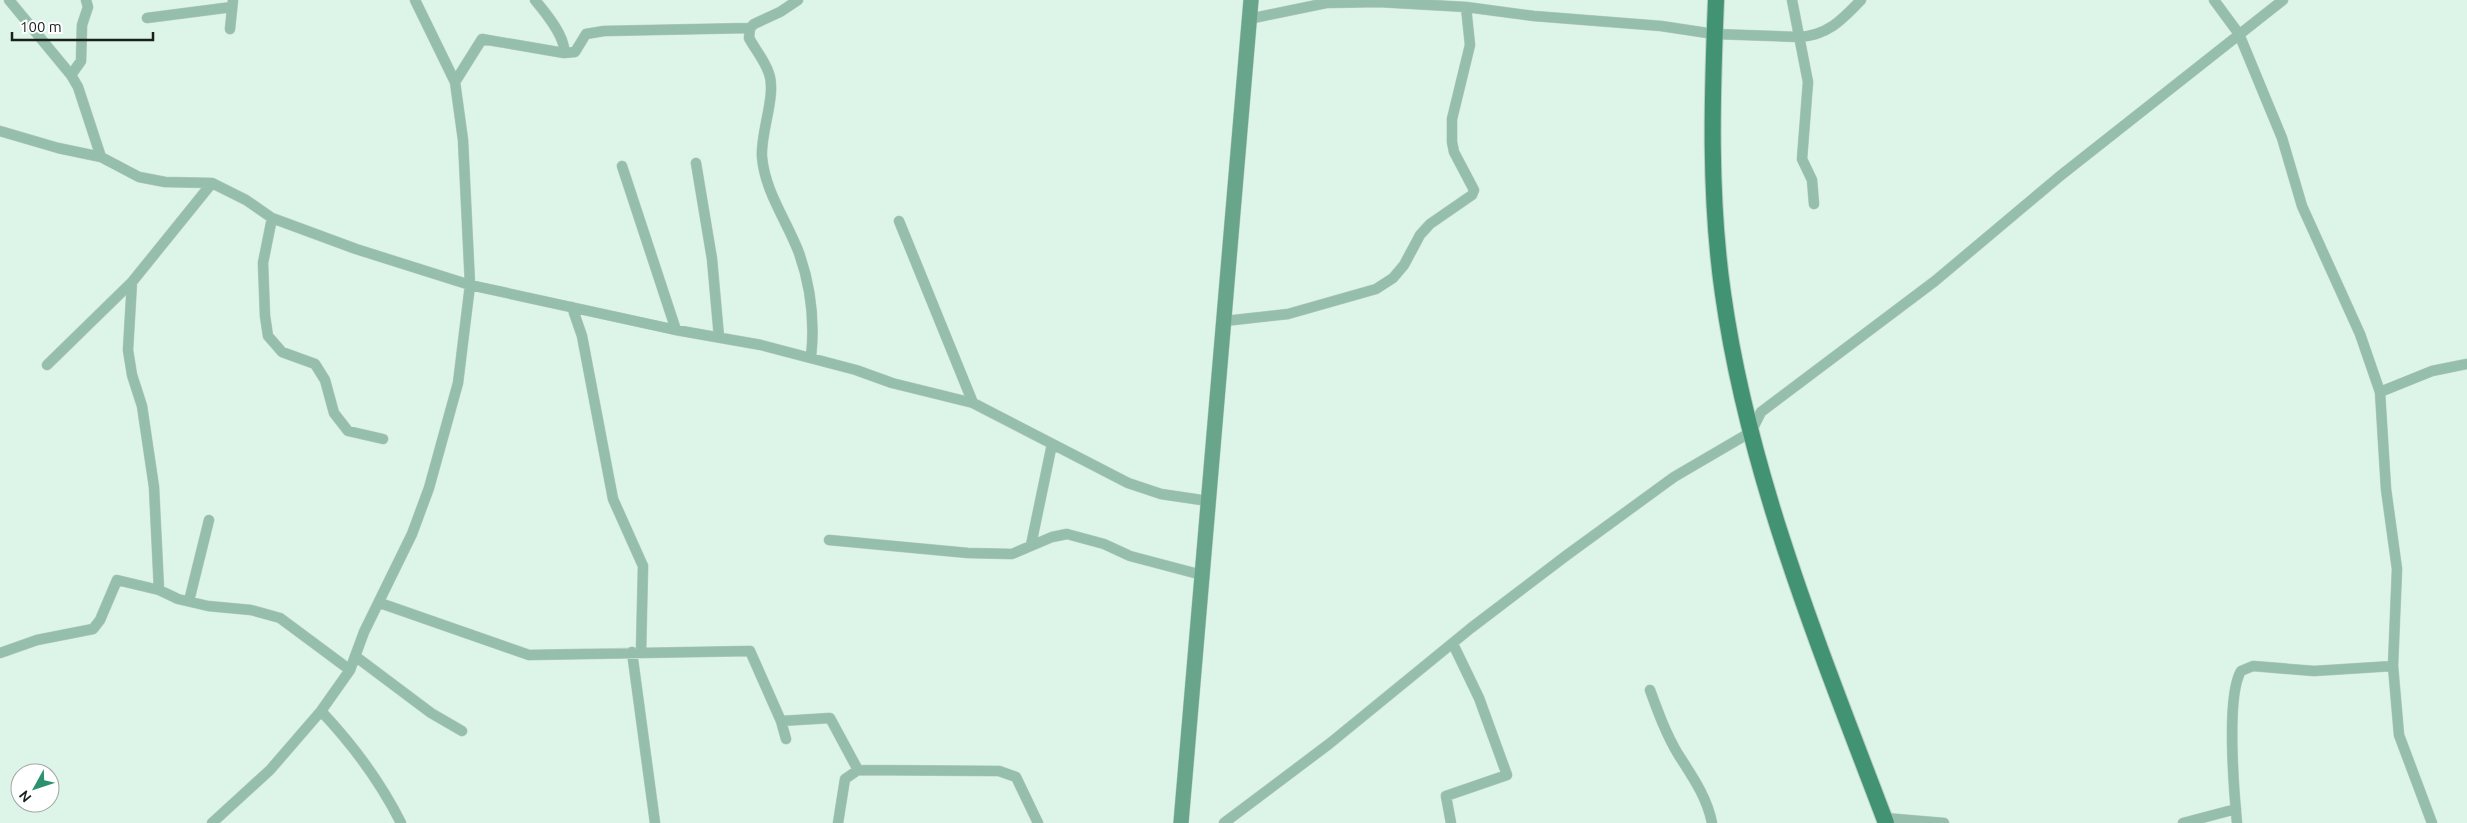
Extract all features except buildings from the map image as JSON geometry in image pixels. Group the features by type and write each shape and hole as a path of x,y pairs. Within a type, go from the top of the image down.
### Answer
{"main road":[{"path":"1181,823 1251,0"},
{"path":"1716,0 1714,34 1714,187 1721,273 1734,362 1774,513 1820,648 1886,821"}],"street":[{"path":"9,0 71,74 78,87 101,157"},
{"path":"71,74 81,61 82,25 88,7 86,0"},
{"path":"212,823 270,770 321,711 350,670 364,632 380,603 412,534 446,433 458,384 470,285 463,140 456,82 416,0"},
{"path":"535,0 549,18 565,47 564,53"},
{"path":"798,0 780,12 754,24 750,28 749,38 768,71 771,81 763,133 762,156 765,175 799,253 808,288 814,331 811,357"},
{"path":"1792,0 1808,82 1802,160 1812,180 1814,204"},
{"path":"1249,18 1326,3 1378,2 1466,7 1534,16 1661,26 1714,34 1811,37 1826,31 1840,22 1861,0"},
{"path":"2214,0 2239,34 2282,138 2302,206 2360,334 2380,392 2386,490 2397,569 2393,666 2399,735 2432,823"},
{"path":"1224,823 1329,744 1452,644 1560,560 1674,477 1751,432 1761,412 1935,280 2060,176 2283,0"},
{"path":"146,18 232,3 230,29"},
{"path":"1225,321 1288,314 1376,289 1393,278 1404,265 1420,235 1430,224 1472,194 1474,190 1454,152 1452,142 1452,119 1470,45 1466,7"},
{"path":"456,82 482,39 564,53 575,52 586,34 604,31 750,28"},
{"path":"0,130 58,148 101,157 139,177 165,182 212,183 246,200 272,218 356,249 470,285 676,330 761,344 811,357 892,383 973,403 1128,483 1161,494 1208,501"},
{"path":"696,163 712,259 719,337"},
{"path":"622,166 676,330"},
{"path":"47,365 132,282 212,183"},
{"path":"272,218 264,263 265,316 268,336 282,352 315,364 325,380 334,413 348,432 383,440"},
{"path":"899,221 973,403"},
{"path":"132,282 128,350 132,375 142,406 154,487 159,590"},
{"path":"572,307 582,336 613,500 643,566 636,652 655,823"},
{"path":"2380,392 2432,370 2467,364"},
{"path":"1031,545 1052,444"},
{"path":"189,601 209,520"},
{"path":"829,540 990,554 1012,554 1031,545 1067,534 1104,544 1130,556 1202,575"},
{"path":"0,653 37,640 93,629 100,620 118,580 159,590 189,601 251,610 280,618 350,670"},
{"path":"380,603 529,654 750,651 781,720 786,739"},
{"path":"1451,823 1446,796 1507,775 1479,698 1452,644"},
{"path":"355,656 431,713 462,731"},
{"path":"2237,823 2232,740 2236,685 2241,670 2253,666 2314,672 2393,666"},
{"path":"1650,690 1658,713 1699,787 1712,823"},
{"path":"321,711 365,763 388,798 401,823"},
{"path":"781,720 830,718 858,770"},
{"path":"838,823 845,779 858,770 999,772 1016,777 1038,823"},
{"path":"2183,823 2236,809"},
{"path":"1886,821 1944,823"}]}
